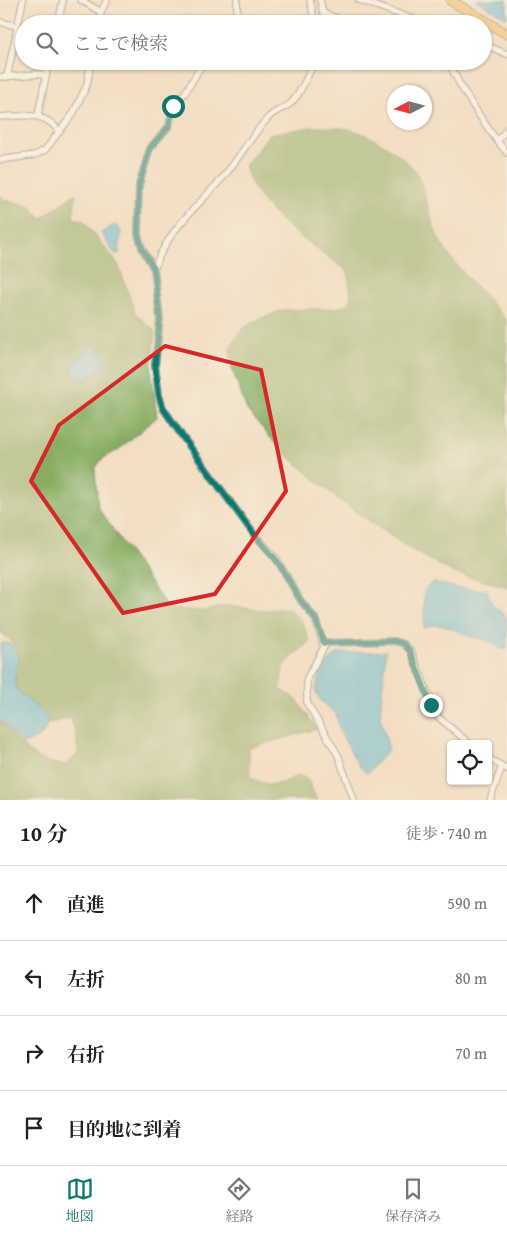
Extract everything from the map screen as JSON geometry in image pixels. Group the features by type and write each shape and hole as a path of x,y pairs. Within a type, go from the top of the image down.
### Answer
{"highway":[{"path":"450,0 475,15"},
{"path":"492,25 507,34"}],"street":[{"path":"20,15 23,0"},
{"path":"60,15 63,0"},
{"path":"81,0 100,12"},
{"path":"100,15 108,0"},
{"path":"236,15 238,0"},
{"path":"310,0 313,15"},
{"path":"320,0 323,13 329,15"},
{"path":"359,0 402,15"},
{"path":"0,22 15,26"},
{"path":"15,33 3,77 40,74 46,77"},
{"path":"492,48 507,54"},
{"path":"38,115 47,70"},
{"path":"0,160 35,155 45,150 73,114 87,85 90,70"},
{"path":"198,70 184,93 173,106 169,126 150,148 139,185 138,234 142,248 154,269 160,319 155,365 163,408 231,504 276,558 301,601 315,618 324,643 323,653 307,678 307,702 338,755 354,800"},
{"path":"154,269 162,250 179,223 224,177 243,152 252,136 270,116 291,103 310,70"},
{"path":"454,70 467,96 507,153"},
{"path":"0,117 38,115 56,127 59,132"},
{"path":"497,141 507,129"},
{"path":"324,643 395,641 404,644 410,651 437,716 465,740"},
{"path":"490,800 504,768 492,760"}],"highlighted area":[{"path":"165,346 261,370 286,491 215,594 123,613 31,481 59,425"}],"green space":[{"path":"311,127 340,128 358,132 378,141 408,163 415,170 419,178 434,228 441,243 464,274 507,321 507,587 454,573 405,546 339,500 280,449 247,410 232,369 230,348 242,329 256,320 283,310 337,308 348,304 351,296 348,272 274,213 261,199 245,166 269,134"},
{"path":"76,193 73,218 83,220 118,264 135,313 155,331 151,367 157,417 118,450 102,459 95,469 98,508 168,608 201,611 228,606 264,610 289,608 302,622 310,641 283,666 280,689 296,699 317,729 249,748 250,777 264,783 275,784 299,775 308,780 317,800 0,800 0,721 22,745 36,757 45,761 67,765 78,753 76,733 70,718 46,724 18,691 16,683 17,653 9,639 0,632 0,194 4,200 29,205 42,218","holes":["93,343 108,364 103,370 84,381 76,377 71,368 75,361"]}],"water":[{"path":"477,0 507,0 507,18"},
{"path":"112,226 118,226 121,231 119,254 114,253 101,233"},
{"path":"93,342 109,365 82,381 73,372 71,365 89,349"},
{"path":"433,582 457,588 487,590 492,604 507,618 507,649 484,639 471,637 441,625 429,626 424,629 424,590"},
{"path":"4,642 13,645 19,656 14,683 18,691 48,717 44,732 34,740 23,744 0,720 0,645"},
{"path":"386,651 380,716 389,749 367,774 359,766 340,732 336,714 321,701 315,691 322,668 338,653"}],"route":[{"path":"173,106 169,126 150,148 139,185 138,234 142,248 154,269 160,319 155,365 159,395 163,408 231,504 253,533 276,558 301,601 315,618 324,643 348,644 395,641 404,644 410,651 431,705"}]}
